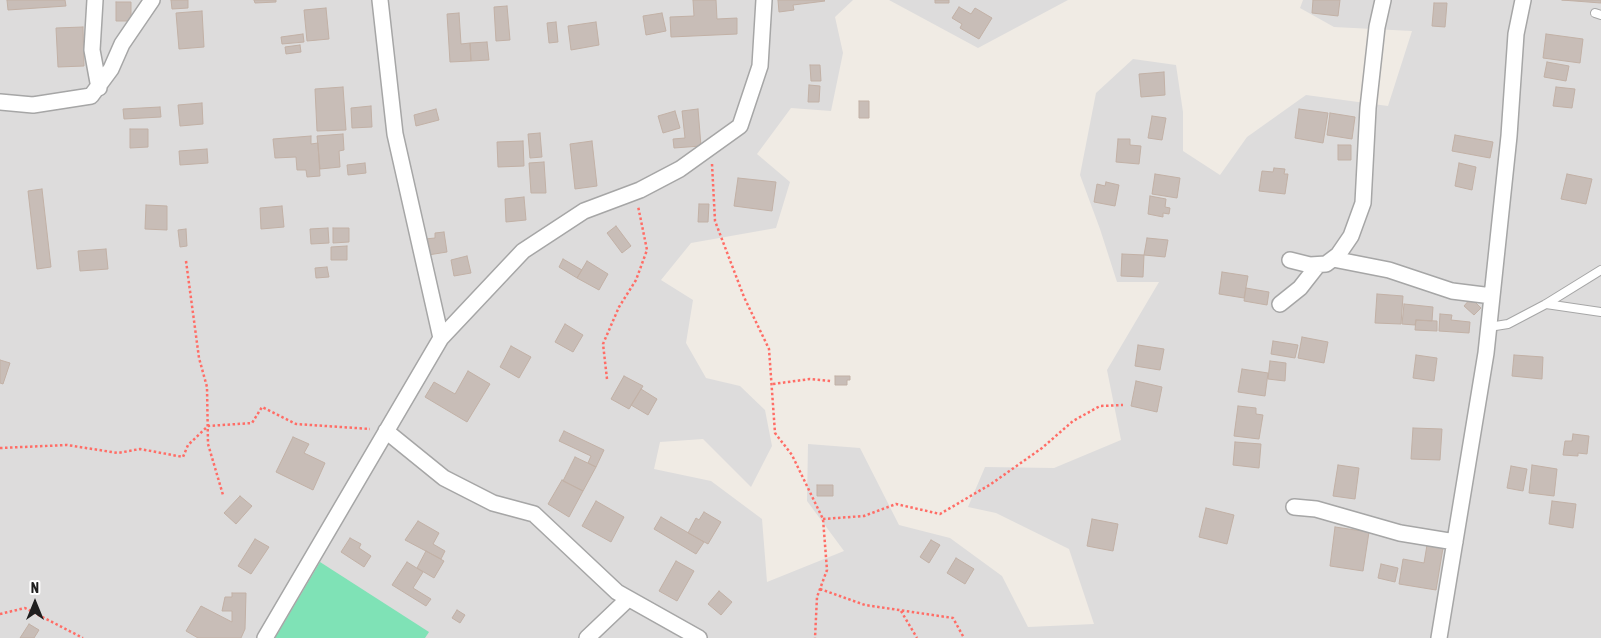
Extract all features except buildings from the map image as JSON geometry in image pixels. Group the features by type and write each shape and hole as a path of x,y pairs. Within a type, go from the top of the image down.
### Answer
{"street":[{"path":"95,0 92,50 99,88"},
{"path":"0,102 33,105 91,96 99,88 111,69 122,44 152,0"},
{"path":"380,0 395,134 441,338"},
{"path":"264,638 441,338 523,251 584,212 640,190 680,169 740,126 760,66 764,0"},
{"path":"1290,260 1310,265 1326,264 1333,259 1351,236 1363,204 1368,108 1377,27 1383,0"},
{"path":"1439,638 1489,327 1509,136 1516,34 1523,0"},
{"path":"1333,259 1390,270 1452,291 1492,296"},
{"path":"1280,304 1300,288 1318,264"},
{"path":"386,431 444,478 493,503 534,514 617,592 699,638"},
{"path":"1294,507 1316,509 1400,533 1455,542"},
{"path":"587,638 628,599"}],"lane":[{"path":"1489,327 1508,324 1546,304 1601,270"},
{"path":"1546,304 1601,312"}],"path":[{"path":"710,147 715,221 744,298 769,349 775,433 792,455 823,519 827,570 817,597 815,638"},
{"path":"608,379 602,344 619,307 636,280 647,250 638,209 640,190"},
{"path":"186,261 199,358 207,387 208,444 223,495"},
{"path":"773,384 810,379 831,381"},
{"path":"823,519 864,516 896,504 940,514 990,484 1042,448 1073,421 1100,406 1123,405"},
{"path":"0,448 66,445 118,453 140,449 183,457 188,445 208,426 252,423 262,407 296,424 386,431"},
{"path":"820,589 865,605 953,618 964,638"},
{"path":"0,614 25,608 84,638"},
{"path":"902,611 917,638"}],"shaded area":[{"path":"0,0 853,0 835,17 843,53 831,111 791,108 757,154 790,182 776,228 691,243 661,280 693,300 686,343 706,378 740,386 765,410 772,446 751,487 703,439 660,442 654,469 711,481 762,519 767,582 844,551 807,501 808,444 860,448 899,525 950,538 1002,576 1028,627 1094,624 1069,549 996,513 968,507 985,467 1054,468 1121,440 1107,370 1159,282 1117,282 1080,175 1096,93 1133,59 1176,65 1183,112 1183,151 1220,175 1247,137 1306,95 1388,106 1412,31 1334,27 1300,8 1303,0 1601,0 1601,638 0,638"},
{"path":"889,0 1068,0 978,48"}],"green space":[{"path":"320,562 429,632 425,638 275,638"}]}
